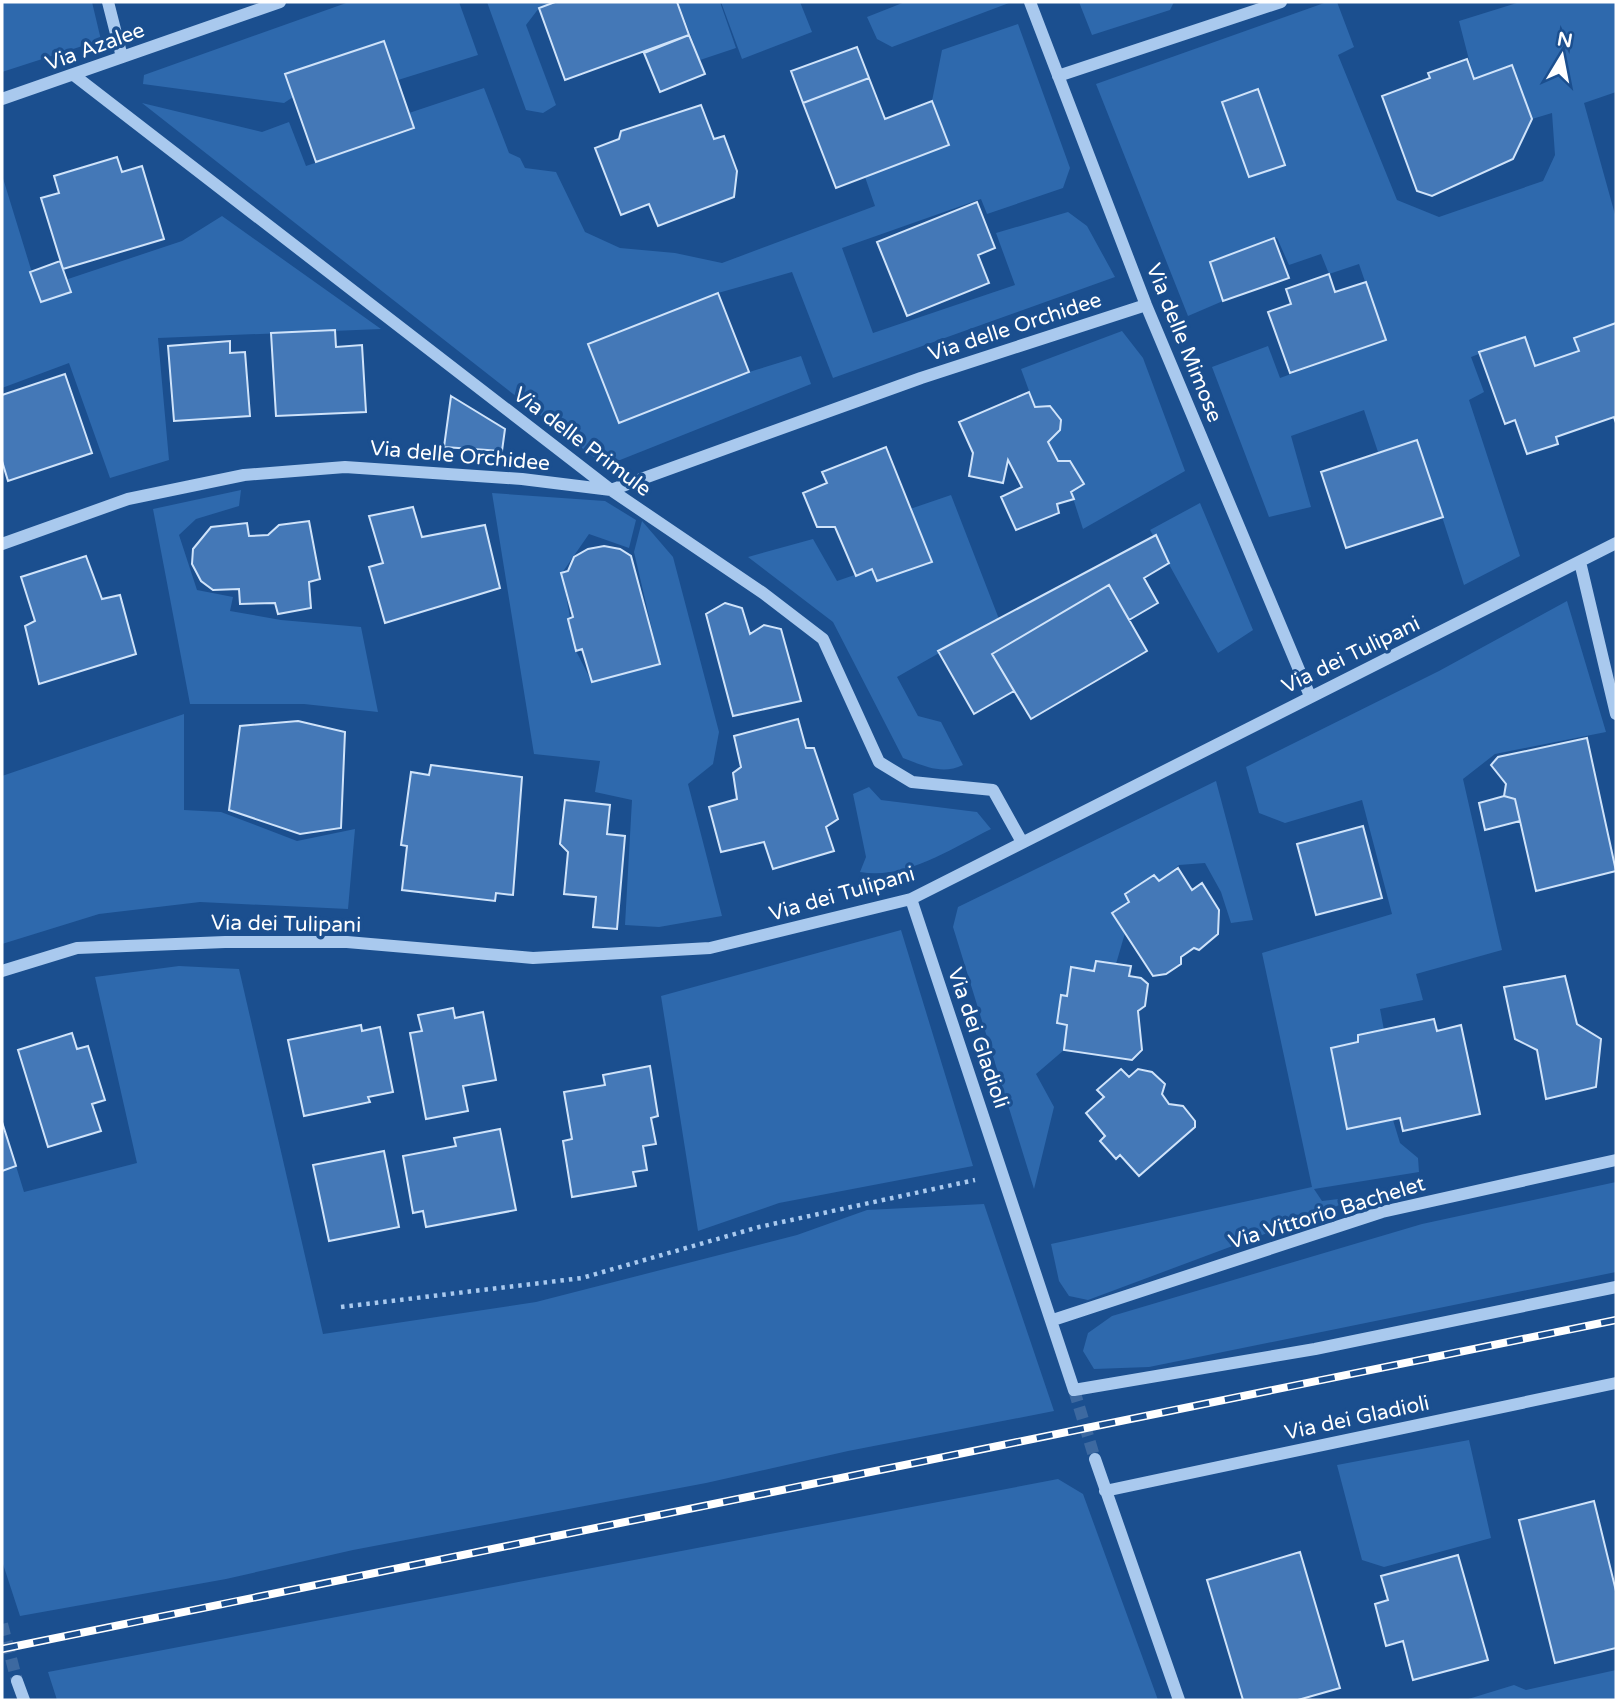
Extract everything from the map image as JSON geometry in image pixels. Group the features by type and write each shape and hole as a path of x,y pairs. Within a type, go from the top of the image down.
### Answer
{"street":[{"path":"108,2 122,57"},
{"name":"Via Azalee","path":"2,99 75,76 281,2"},
{"name":"Via delle Mimose","path":"1030,2 1146,305 1310,696"},
{"path":"1058,76 1281,2"},
{"name":"Via delle Primule","path":"75,76 611,490 763,593 823,639 879,762 912,782 993,790 1022,842"},
{"name":"Via delle Orchidee","path":"2,544 128,499 244,475 345,467 522,479 611,490 921,378 1146,305"},
{"name":"Via dei Tulipani","path":"2,971 77,948 225,942 347,942 533,958 710,948 911,899 1616,543"},
{"path":"1580,562 1616,714"},
{"name":"Via dei Gladioli","path":"911,899 1053,1320 1074,1390 1315,1349 1616,1287"},
{"name":"Via Vittorio Bachelet","path":"1053,1320 1382,1212 1616,1160"},
{"name":"Via dei Gladioli","path":"1105,1491 1616,1383"},
{"path":"1095,1459 1179,1700"},
{"path":"17,1681 24,1700"}],"path":[{"path":"341,1307 582,1278 759,1227 1004,1174"}],"shaded area":[{"path":"2,2 92,2 101,40 2,72"},
{"path":"349,2 459,2 478,55 398,80 384,41 286,75 293,97 284,103 143,84 144,75"},
{"path":"487,2 555,2 539,8 526,25 556,105 543,113 526,110"},
{"path":"678,2 720,2 736,48 700,60"},
{"path":"721,2 800,2 812,32 742,59"},
{"path":"905,2 1009,3 892,47 877,39 867,17"},
{"path":"1079,2 1174,2 1170,10 1092,35"},
{"path":"1327,2 1337,2 1354,47 1338,55 1397,200 1439,217 1543,181 1555,155 1552,113 1532,119 1512,65 1474,79 1459,21 1520,2 1616,2 1616,92 1584,103 1616,218 1616,323 1574,338 1579,351 1535,366 1524,337 1471,357 1484,392 1469,400 1520,556 1464,585 1418,442 1378,452 1364,410 1291,436 1311,507 1269,517 1212,367 1268,346 1280,378 1385,340 1359,264 1329,274 1321,254 1289,265 1277,238 1210,262 1223,301 1188,316 1096,84"},
{"path":"1018,24 1070,168 1063,188 987,214 981,199 842,248 873,333 1015,285 996,233 1068,212 1087,226 1115,277 833,378 792,272 718,293 588,344 619,423 749,372 801,356 811,384 605,466 142,103 262,132 289,122 306,166 414,129 409,113 484,88 509,153 520,158 525,168 556,172 585,232 620,248 675,253 722,263 875,206 865,177 932,101 942,50"},
{"path":"2,175 41,302 71,292 68,279 182,241 222,216 381,329 158,338 169,460 110,478 69,363 2,388"},
{"path":"1122,331 1143,358 1185,471 1083,529 1071,492 1084,484 1070,461 1058,461 1048,442 1061,420 1050,406 1035,407 1021,369"},
{"path":"241,490 239,506 196,519 179,535 197,590 233,597 230,611 281,620 361,627 378,712 304,704 190,704 153,509"},
{"path":"492,493 605,501 636,520 629,548 589,534 562,573 576,651 592,682 660,664 634,552 642,521 673,557 719,732 713,764 688,784 722,916 659,927 625,925 632,800 595,792 600,761 534,754"},
{"path":"951,495 999,619 897,677 918,716 941,722 963,765 940,769 903,758 833,622 748,557 813,539 837,581 872,569 877,580 910,509"},
{"path":"1200,503 1253,630 1218,653 1150,530"},
{"path":"1567,601 1606,732 1495,754 1463,779 1502,950 1416,974 1423,1000 1380,1009 1384,1030 1358,1035 1358,1042 1331,1048 1347,1129 1393,1120 1400,1143 1418,1158 1419,1172 1314,1189 1322,1201 1355,1197 1329,1210 1088,1300 1069,1296 1059,1281 1051,1244 1312,1187 1262,953 1392,914 1362,800 1285,823 1259,813 1246,767 1439,671"},
{"path":"184,714 184,810 221,812 297,841 355,829 348,909 200,902 99,914 2,944 2,776"},
{"path":"1216,781 1253,920 1231,923 1221,892 1205,863 1179,865 1159,881 1154,875 1125,894 1129,902 1112,914 1125,933 1116,964 1096,962 1094,971 1071,968 1067,996 1060,995 1057,1022 1067,1025 1064,1050 1036,1074 1054,1107 1034,1189 953,927 958,907"},
{"path":"869,787 881,800 977,812 991,829 911,867 877,873 860,872 866,857 853,794"},
{"path":"901,930 973,1166 779,1203 698,1231 661,996"},
{"path":"179,966 239,969 323,1334 536,1302 797,1235 867,1210 984,1204 1054,1411 848,1451 706,1483 353,1550 226,1579 20,1616 2,1561 2,1171 16,1166 24,1192 137,1163 95,977"},
{"path":"1616,1182 1616,1272 1149,1367 1094,1369 1083,1351 1088,1333 1112,1316 1422,1224"},
{"path":"1469,1440 1491,1538 1384,1567 1362,1560 1337,1465"},
{"path":"1058,1479 1083,1494 1158,1700 57,1700 48,1672"},
{"path":"1616,1670 1616,1700 1465,1700 1514,1685 1526,1690"}],"building":[{"path":"555,2 677,2 689,35 565,80 539,8"},
{"path":"689,35 705,74 660,92 644,53"},
{"path":"384,41 414,128 316,162 285,74"},
{"path":"857,47 869,78 803,103 791,71"},
{"path":"1467,59 1474,79 1512,65 1532,119 1513,159 1432,196 1417,191 1382,96 1430,78 1428,73"},
{"path":"869,78 885,119 932,101 949,145 836,188 803,103"},
{"path":"1258,89 1285,165 1249,177 1222,102"},
{"path":"701,105 714,139 724,136 737,171 734,197 658,226 649,204 621,215 595,148 619,139 621,131"},
{"path":"117,157 122,172 142,166 164,239 63,269 41,198 59,193 54,176"},
{"path":"977,202 995,248 978,255 989,283 907,316 877,242"},
{"path":"1274,238 1289,278 1223,301 1210,262"},
{"path":"60,261 71,292 41,302 30,272"},
{"path":"1329,274 1335,292 1366,282 1386,340 1290,373 1268,312 1291,304 1286,289"},
{"path":"718,293 749,372 619,423 588,344"},
{"path":"1616,323 1616,423 1614,417 1556,437 1558,444 1527,454 1515,420 1505,424 1479,352 1525,337 1535,366 1579,351 1574,338"},
{"path":"335,330 336,347 362,345 366,412 276,416 271,333"},
{"path":"230,341 230,353 245,352 250,416 174,421 168,346"},
{"path":"65,374 92,453 8,481 2,461 2,395"},
{"path":"1029,392 1035,407 1050,406 1061,420 1060,430 1048,442 1058,461 1070,461 1084,484 1071,492 1074,499 1057,504 1059,513 1016,530 1001,497 1022,487 1008,460 1003,483 969,476 973,453 959,422"},
{"path":"451,396 505,429 502,451 444,447"},
{"path":"1417,440 1443,517 1346,548 1321,472"},
{"path":"886,447 932,562 877,581 872,569 856,576 835,527 817,527 803,493 827,483 822,472"},
{"path":"413,507 422,537 485,525 500,588 385,623 369,567 383,563 369,516"},
{"path":"309,521 320,579 309,582 311,608 278,614 275,603 240,604 239,589 213,590 201,581 192,564 193,549 211,527 247,523 249,536 268,535 279,525"},
{"path":"1156,535 1169,563 1144,578 1158,603 1129,620 1109,585 992,654 1014,691 974,714 938,651"},
{"path":"604,546 620,549 631,556 660,664 592,682 582,649 576,651 568,619 573,617 561,573 568,571 574,557 588,549"},
{"path":"86,556 102,599 120,595 136,654 39,684 25,626 35,621 21,577"},
{"path":"1109,585 1147,651 1031,719 992,654"},
{"path":"725,603 742,608 750,634 764,625 781,629 801,701 733,716 706,614"},
{"path":"798,719 806,748 814,748 838,819 826,827 834,851 773,869 764,842 721,852 709,807 737,799 733,773 741,767 734,736"},
{"path":"298,721 345,732 341,828 300,834 229,810 240,726"},
{"path":"1587,738 1616,871 1536,891 1515,799 1504,796 1506,784 1491,765 1498,757"},
{"path":"431,765 522,777 513,895 496,893 495,901 402,890 407,846 401,845 411,772 429,775"},
{"path":"1504,796 1515,799 1520,821 1485,830 1479,803"},
{"path":"565,800 610,805 607,834 625,836 617,929 593,927 596,897 564,894 568,852 560,844"},
{"path":"1363,826 1382,898 1316,915 1297,844"},
{"path":"1178,868 1192,890 1202,883 1219,910 1218,934 1199,950 1194,948 1181,957 1181,964 1166,974 1153,976 1112,913 1129,902 1125,894 1154,875 1159,881"},
{"path":"1096,961 1131,966 1129,976 1141,978 1148,984 1145,1006 1138,1011 1142,1050 1132,1060 1064,1050 1067,1025 1057,1023 1061,995 1067,996 1071,967 1094,971"},
{"path":"1565,976 1577,1024 1601,1039 1596,1087 1546,1099 1537,1050 1515,1039 1504,987"},
{"path":"453,1008 455,1018 483,1012 496,1080 463,1086 468,1111 426,1119 410,1033 422,1031 418,1015"},
{"path":"1434,1019 1437,1031 1461,1025 1480,1114 1403,1131 1400,1118 1347,1129 1331,1048 1358,1042 1358,1035"},
{"path":"361,1025 362,1031 380,1027 393,1092 368,1097 370,1102 304,1116 288,1040"},
{"path":"72,1033 77,1049 88,1046 105,1100 92,1104 101,1131 48,1147 18,1050"},
{"path":"650,1066 658,1116 651,1118 656,1144 643,1146 647,1170 633,1172 636,1186 572,1197 563,1141 572,1139 564,1092 605,1085 603,1075"},
{"path":"1121,1069 1129,1077 1138,1069 1152,1072 1165,1084 1162,1094 1169,1104 1183,1106 1195,1121 1195,1127 1139,1176 1120,1155 1116,1159 1100,1141 1105,1136 1086,1113 1104,1097 1097,1090"},
{"path":"2,1122 16,1166 2,1171"},
{"path":"500,1129 516,1210 426,1227 423,1211 413,1213 403,1156 456,1146 454,1138"},
{"path":"384,1151 399,1227 329,1241 313,1165"},
{"path":"1594,1501 1616,1591 1616,1648 1555,1663 1519,1520"},
{"path":"1300,1552 1340,1688 1298,1700 1243,1700 1207,1580"},
{"path":"1458,1555 1488,1660 1413,1680 1403,1641 1386,1646 1375,1604 1388,1600 1381,1576"}],"tunnel":[{"path":"1074,1390 1095,1459"},
{"path":"2,1624 17,1681"}],"railway":[{"path":"2,1649 1616,1320"}]}
